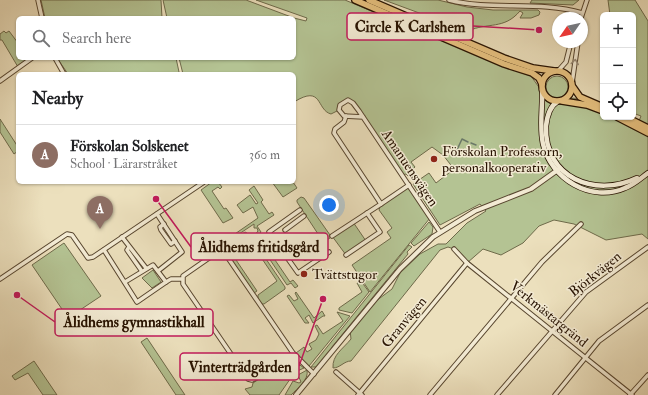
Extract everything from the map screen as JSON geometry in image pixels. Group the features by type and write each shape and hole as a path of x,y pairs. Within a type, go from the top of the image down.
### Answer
{"highway":[{"path":"355,0 504,64 532,73 539,78 546,97 559,101 586,105 600,110"},
{"path":"369,0 504,58 533,68 565,73 580,97 600,106"},
{"path":"542,86 548,74 556,71"},
{"path":"559,101 568,98 572,85"},
{"path":"623,120 648,133"},
{"path":"632,120 648,128"}],"main road":[{"path":"542,86 543,142 548,158 558,169 579,181 600,187 618,185 646,174"},
{"path":"558,169 550,150 546,130 549,112 559,101"}],"street":[{"path":"38,0 42,16"},
{"path":"449,0 460,3 569,9 579,12"},
{"path":"582,12 587,0"},
{"path":"556,71 566,62 570,48"},
{"path":"572,85 577,48"},
{"path":"0,81 29,60"},
{"path":"56,60 63,72"},
{"name":"Amanuensvägen","path":"346,116 342,114 339,108 341,103 348,100 354,103 440,232"},
{"path":"363,116 346,116 344,122 334,129 334,133 381,204"},
{"path":"296,395 400,269 416,252 440,232 475,211 531,189 558,169"},
{"path":"0,279 65,234 70,234 88,258 93,257 201,184"},
{"path":"332,236 409,186"},
{"path":"300,210 269,232 298,273 329,252"},
{"path":"346,255 380,232 367,213"},
{"path":"157,214 181,250 181,254 158,270"},
{"path":"285,230 304,216"},
{"path":"430,395 542,262 581,224"},
{"path":"122,237 146,268"},
{"path":"305,258 324,245"},
{"path":"129,247 128,250 141,270"},
{"name":"Björkvägen","path":"497,395 586,292 648,247"},
{"name":"Verkmästargränd","path":"454,249 467,263 631,395"},
{"path":"104,250 137,302 171,279 182,279 219,251 224,252 298,359 314,374"},
{"name":"Granvägen","path":"360,394 467,263"},
{"path":"125,282 141,270 153,264 166,282"},
{"path":"182,279 183,284 248,379 252,380 276,367 298,359"},
{"path":"555,395 584,356 599,341 648,305"},
{"path":"336,372 360,394"},
{"path":"631,395 648,375"}],"green space":[{"path":"41,0 161,0 162,16 45,16"},
{"path":"163,0 246,0 289,16 167,16"},
{"path":"256,0 345,0 508,68 531,76 543,93 557,102 574,98 600,111 600,120 619,120 648,135 648,239 642,234 606,240 574,224 554,220 539,226 523,243 501,255 483,249 467,263 454,249 448,247 440,250 351,361 333,368 334,359 351,339 350,330 372,304 392,289 400,273 420,254 438,244 446,244 467,223 486,211 480,204 440,225 413,184 429,173 436,183 454,169 443,155 432,147 411,162 415,167 413,169 414,172 408,176 406,174 402,175 351,101 343,101 339,110 331,114 326,112 318,100 314,97 303,97 296,101 296,72 182,72 180,60 296,60 296,18 306,21 307,18"},
{"path":"384,0 438,0 467,7 493,10 538,10 540,12 539,15 531,18 520,18 523,13 520,11 508,21 475,28 468,31"},
{"path":"532,0 579,0 573,5 530,3"},
{"path":"608,0 635,0 648,21 648,126 639,121 641,116 636,114 636,12 610,12"},
{"path":"4,31 6,33 9,31 16,40 16,60 25,60 18,67 2,40 0,40 0,34"},
{"path":"58,60 176,60 179,72 67,72"},
{"path":"557,76 565,79 568,87 565,95 557,98 549,95 546,87 549,79"},
{"path":"0,119 16,144 16,152 14,154 0,132"},
{"path":"209,184 220,184 222,187 220,189 218,187 212,191 224,209 226,208 233,218 223,223 201,190"},
{"path":"273,184 294,184 297,188 283,197"},
{"path":"409,185 430,218 370,292 352,265 391,238 387,232 392,228 379,210 381,204"},
{"path":"254,186 263,200 261,202 269,214 272,212 274,215 257,226 261,232 258,235 290,282 293,280 298,286 295,288 291,283 287,285 254,236 258,231 257,228 254,228 254,224 233,238 229,238 258,218 253,207 243,213 237,205 250,195 256,204 258,203 249,190"},
{"path":"301,197 304,198 330,235 330,238 325,241 322,240 297,202 297,200"},
{"path":"353,222 366,241 346,255 332,236"},
{"path":"429,222 433,227 432,234 414,246 411,243"},
{"path":"245,232 247,233 243,242 230,251 257,291 254,293 225,250 225,246"},
{"path":"249,234 285,287 285,289 264,304 262,304 258,299 258,295 277,281 248,238"},
{"path":"64,243 101,296 68,318 32,265"},
{"path":"409,245 412,247 407,252 408,254 332,347 332,349 317,367 311,367"},
{"path":"153,270 161,282 152,288 142,278"},
{"path":"361,281 369,292 352,313 339,310 339,308 362,292 357,283"},
{"path":"296,292 314,318 322,311 325,316 313,323 309,315 305,318 309,323 305,323 287,296 289,295 294,301 298,299 295,293"},
{"path":"337,312 350,316 309,366 296,353 304,347 307,352 312,349 309,344 316,340 319,334 315,326 317,325 323,334 343,321"},
{"path":"147,338 185,395 176,395 141,342"},
{"path":"34,361 57,395 43,395 28,373 15,380 12,376"},
{"path":"297,363 304,368 295,372 279,395 250,395 245,389 252,387 253,383 278,367"},
{"path":"307,370 305,380 302,384 291,395 285,395 293,381 299,383 301,382 298,375"}],"waterway":[{"path":"456,152 462,139 468,142"},
{"path":"471,143 476,145"}],"place":[{"name":"Circle K Carlshem","path":"539,30"},
{"name":"Förskolan Professorn, personalkooperativ","path":"434,159"},
{"name":"Ålidhems fritidsgård","path":"156,199"},
{"name":"Förskolan Solskenet","path":"100,229"},
{"name":"Tvättstugor","path":"304,274"},
{"name":"Ålidhems gymnastikhall","path":"17,295"},
{"name":"Vinterträdgården","path":"323,299"}]}
